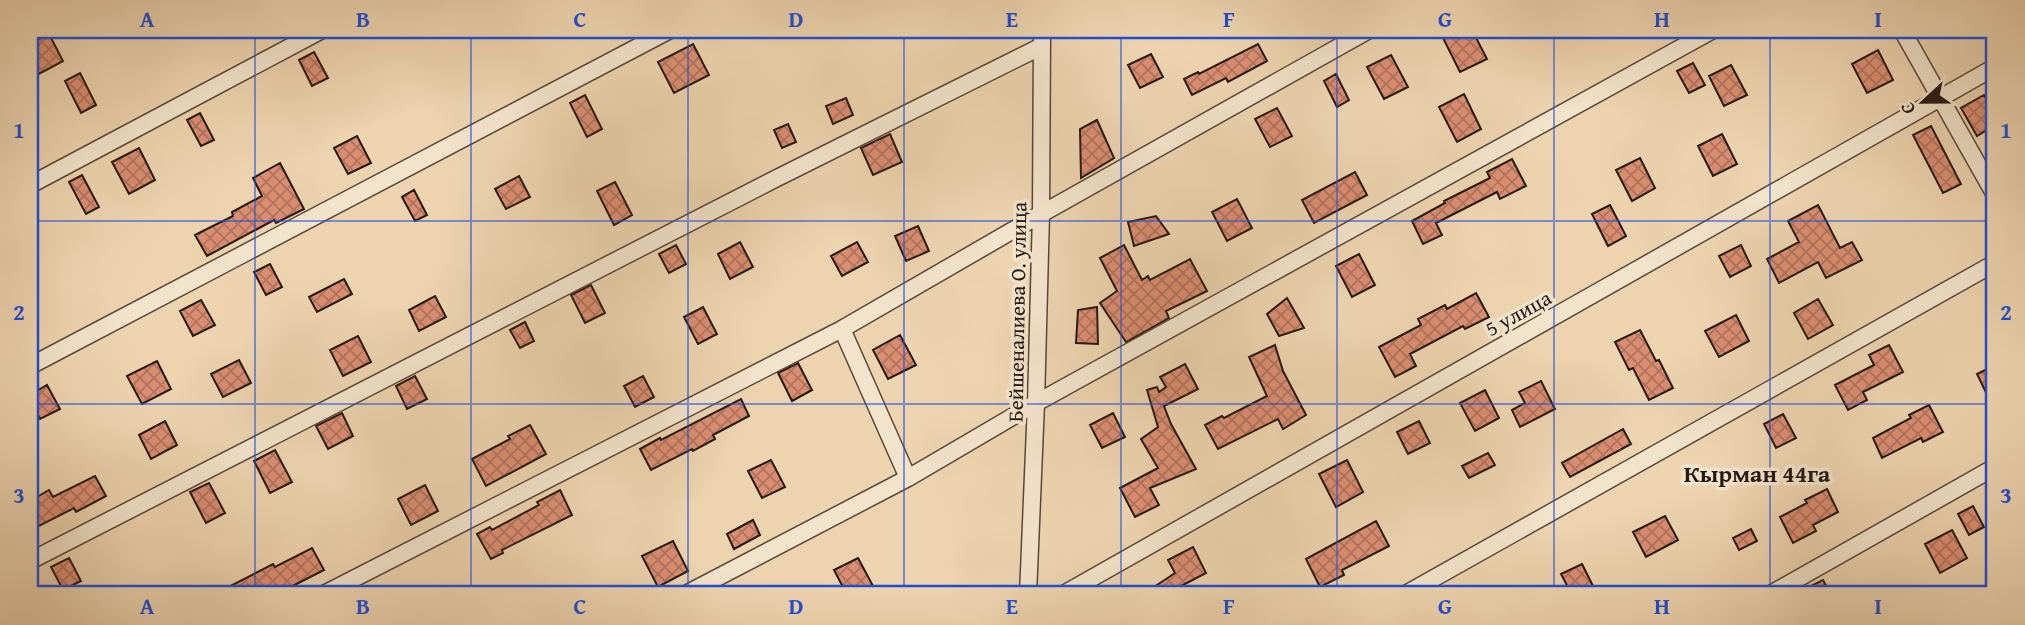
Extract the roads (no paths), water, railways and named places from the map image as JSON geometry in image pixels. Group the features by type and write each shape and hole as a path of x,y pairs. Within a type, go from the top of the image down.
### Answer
{"street":[{"path":"30,185 322,30"},
{"path":"30,366 670,30"},
{"path":"322,595 842,329 1369,30"},
{"path":"684,595 908,478 1036,403 1713,30"},
{"path":"1902,30 1995,195"},
{"path":"30,561 750,192 1042,38"},
{"name":"Бейшеналиева О. улица","path":"1028,595 1041,214 1042,38"},
{"name":"5 улица","path":"1062,595 1995,67"},
{"path":"1404,595 1995,263"},
{"path":"842,329 908,478"},
{"path":"1769,595 1995,467"}],"district":[{"name":"Кырман 44га","path":"1757,473"}]}
